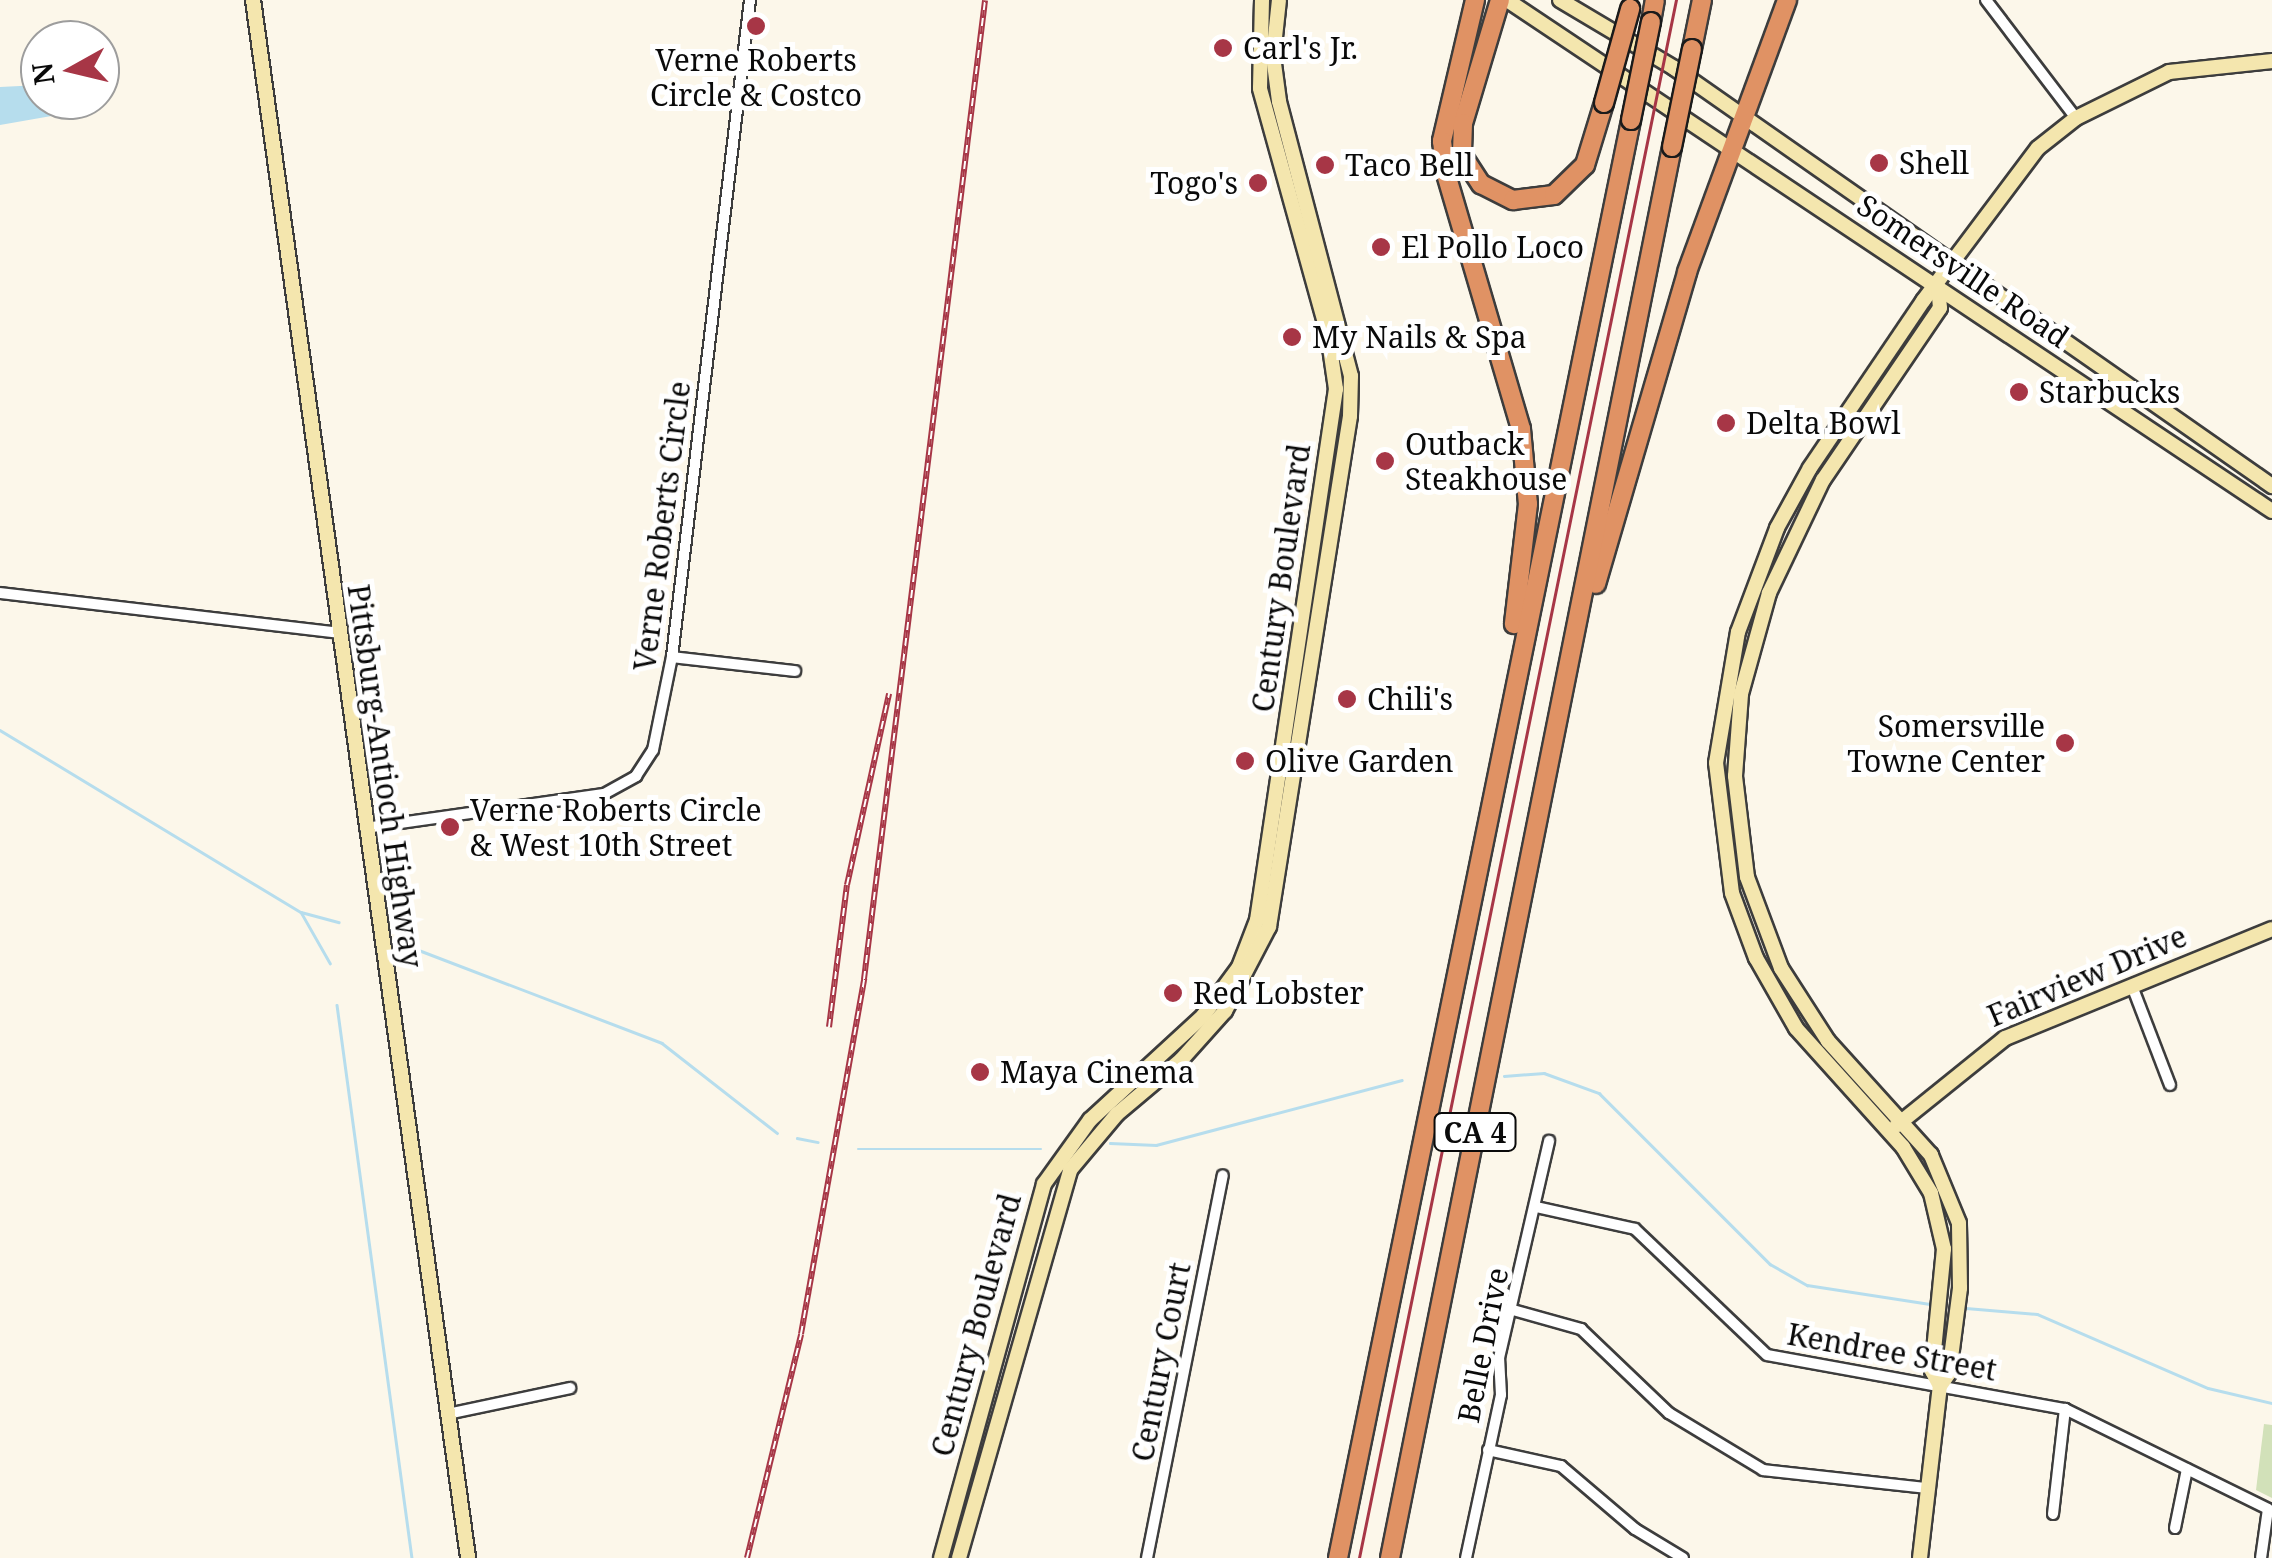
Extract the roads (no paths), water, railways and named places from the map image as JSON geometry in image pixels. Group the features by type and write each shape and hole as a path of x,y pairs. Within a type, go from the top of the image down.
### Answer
{"highway":[{"path":"1475,0 1442,142 1446,174 1521,429 1528,504 1500,744"},
{"path":"1503,0 1463,123 1462,155 1481,184 1513,200 1554,195 1585,164 1632,5"},
{"name":"CA 4","path":"1338,1558 1500,744 1655,0"},
{"name":"CA 4","path":"1390,1558 1702,0"},
{"path":"1561,707 1687,272 1787,0"}],"main road":[{"name":"Pittsburg-Antioch Highway","path":"253,0 364,828 468,1558"},
{"name":"Century Boulevard","path":"941,1558 1044,1184 1090,1120 1203,1016 1239,966 1256,920 1336,390 1328,334 1260,88 1262,0"},
{"name":"Century Boulevard","path":"959,1558 1070,1170 1117,1114 1181,1060 1225,1011 1269,926 1349,427 1351,376 1279,101 1273,56 1279,0"},
{"name":"Somersville Road","path":"1503,0 2272,510"},
{"name":"Somersville Road","path":"1560,0 1674,68 1952,266 2272,486"},
{"path":"1940,1386 1932,1371 1942,1229 1923,1176 1890,1132 1804,1039 1762,970 1732,893 1717,797 1720,712 1744,612 1782,518 1836,428 2038,148 2076,118 2169,72 2272,61"},
{"path":"1920,1558 1940,1386 1950,1373 1960,1288 1960,1223 1938,1166 1902,1120 1828,1041 1788,980 1752,895 1737,819 1738,715 1756,635 1809,504 1940,308 1938,287"},
{"path":"1836,428 1851,437"},
{"name":"Fairview Drive","path":"1890,1132 2004,1038 2272,929"}],"street":[{"name":"Verne Roberts Circle","path":"364,828 604,794 636,776 653,750 672,657 750,0"},
{"path":"1986,0 2076,118"},
{"path":"0,593 338,633"},
{"path":"672,657 795,671"},
{"path":"2132,986 2170,1085"},
{"name":"Belle Drive","path":"1466,1558 1500,1395 1499,1358 1549,1141"},
{"name":"Century Court","path":"1147,1558 1223,1176"},
{"name":"Kendree Street","path":"1536,1207 1635,1229 1768,1355 2065,1409 2268,1509 2261,1558"},
{"path":"1513,1310 1581,1329 1669,1414 1763,1470 1927,1488"},
{"path":"448,1414 570,1388"},
{"path":"2053,1514 2065,1409"},
{"path":"1488,1450 1560,1466 1636,1529 1683,1558"},
{"path":"2175,1528 2187,1469"}],"water":[{"path":"20,86 20,120 29,120 0,125 0,87"}],"waterway":[{"path":"0,730 301,912 339,922"},
{"path":"301,912 330,963"},
{"path":"403,944 662,1043 777,1133"},
{"path":"337,1005 412,1558"},
{"path":"1504,1076 1544,1073 1599,1093 1770,1264 1807,1285 1930,1304"},
{"path":"1110,1143 1156,1145 1402,1080"},
{"path":"797,1138 818,1142"},
{"path":"858,1149 1041,1149"},
{"path":"1966,1308 2037,1314 2208,1388 2272,1403"}],"tram line":[{"path":"1359,1558 1676,0"}],"railway":[{"path":"747,1558 801,1334 864,979 985,0"},
{"path":"829,1027 847,885 889,694"}],"place":[{"name":"Verne Roberts Circle & Costco","path":"756,26"},
{"name":"Carl's Jr.","path":"1223,48"},
{"name":"Shell","path":"1879,163"},
{"name":"Taco Bell","path":"1325,165"},
{"name":"Togo's","path":"1258,183"},
{"name":"El Pollo Loco","path":"1381,247"},
{"name":"My Nails & Spa","path":"1292,337"},
{"name":"Starbucks","path":"2019,392"},
{"name":"Delta Bowl","path":"1726,423"},
{"name":"Outback Steakhouse","path":"1385,461"},
{"name":"Chili's","path":"1347,699"},
{"name":"Somersville Towne Center","path":"2065,743"},
{"name":"Olive Garden","path":"1245,761"},
{"name":"Verne Roberts Circle & West 10th Street","path":"450,827"},
{"name":"Red Lobster","path":"1173,993"},
{"name":"Maya Cinema","path":"980,1072"}]}
